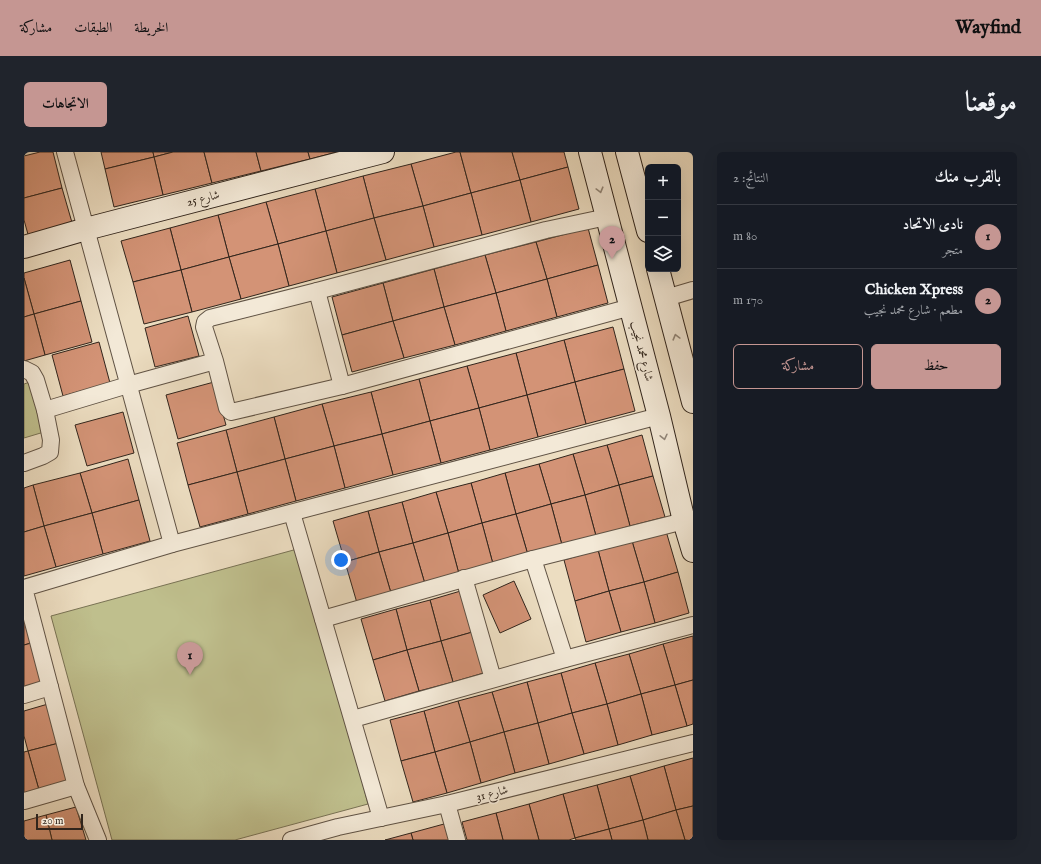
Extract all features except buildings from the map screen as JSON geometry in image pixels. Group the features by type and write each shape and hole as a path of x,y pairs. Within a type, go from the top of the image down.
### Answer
{"main road":[{"name":"شارع 25","path":"24,247 86,228 383,152"},
{"name":"شارع محمد نجيب","path":"590,152 659,416 684,521 693,551"},
{"path":"627,152 645,220"},
{"path":"659,272 693,402"}],"street":[{"path":"65,152 172,544"},
{"path":"607,217 546,230 318,291 210,318 205,322 204,327 215,361 227,408 231,412 342,386 630,307"},
{"path":"666,298 693,290"},
{"path":"318,291 342,386"},
{"path":"45,410 215,361"},
{"path":"24,369 32,373 36,380 45,410 51,440 50,452 24,463"},
{"path":"98,840 76,786 24,588 172,544 659,416"},
{"path":"292,513 381,818"},
{"path":"323,619 533,559 684,521"},
{"path":"533,559 565,659"},
{"path":"464,578 493,679"},
{"path":"353,719 565,659 693,625"},
{"path":"24,694 50,687"},
{"name":"شارع 31","path":"291,840 338,827 447,804 693,743"},
{"path":"24,801 76,786"},
{"path":"447,804 456,840"}],"green space":[{"path":"30,382 44,432 24,438 24,384"},
{"path":"301,548 368,804 235,840 112,840 51,616"}],"place":[{"name":"Chicken Xpress","path":"612,259"},
{"name":"نادى الاتحاد","path":"190,675"}]}
